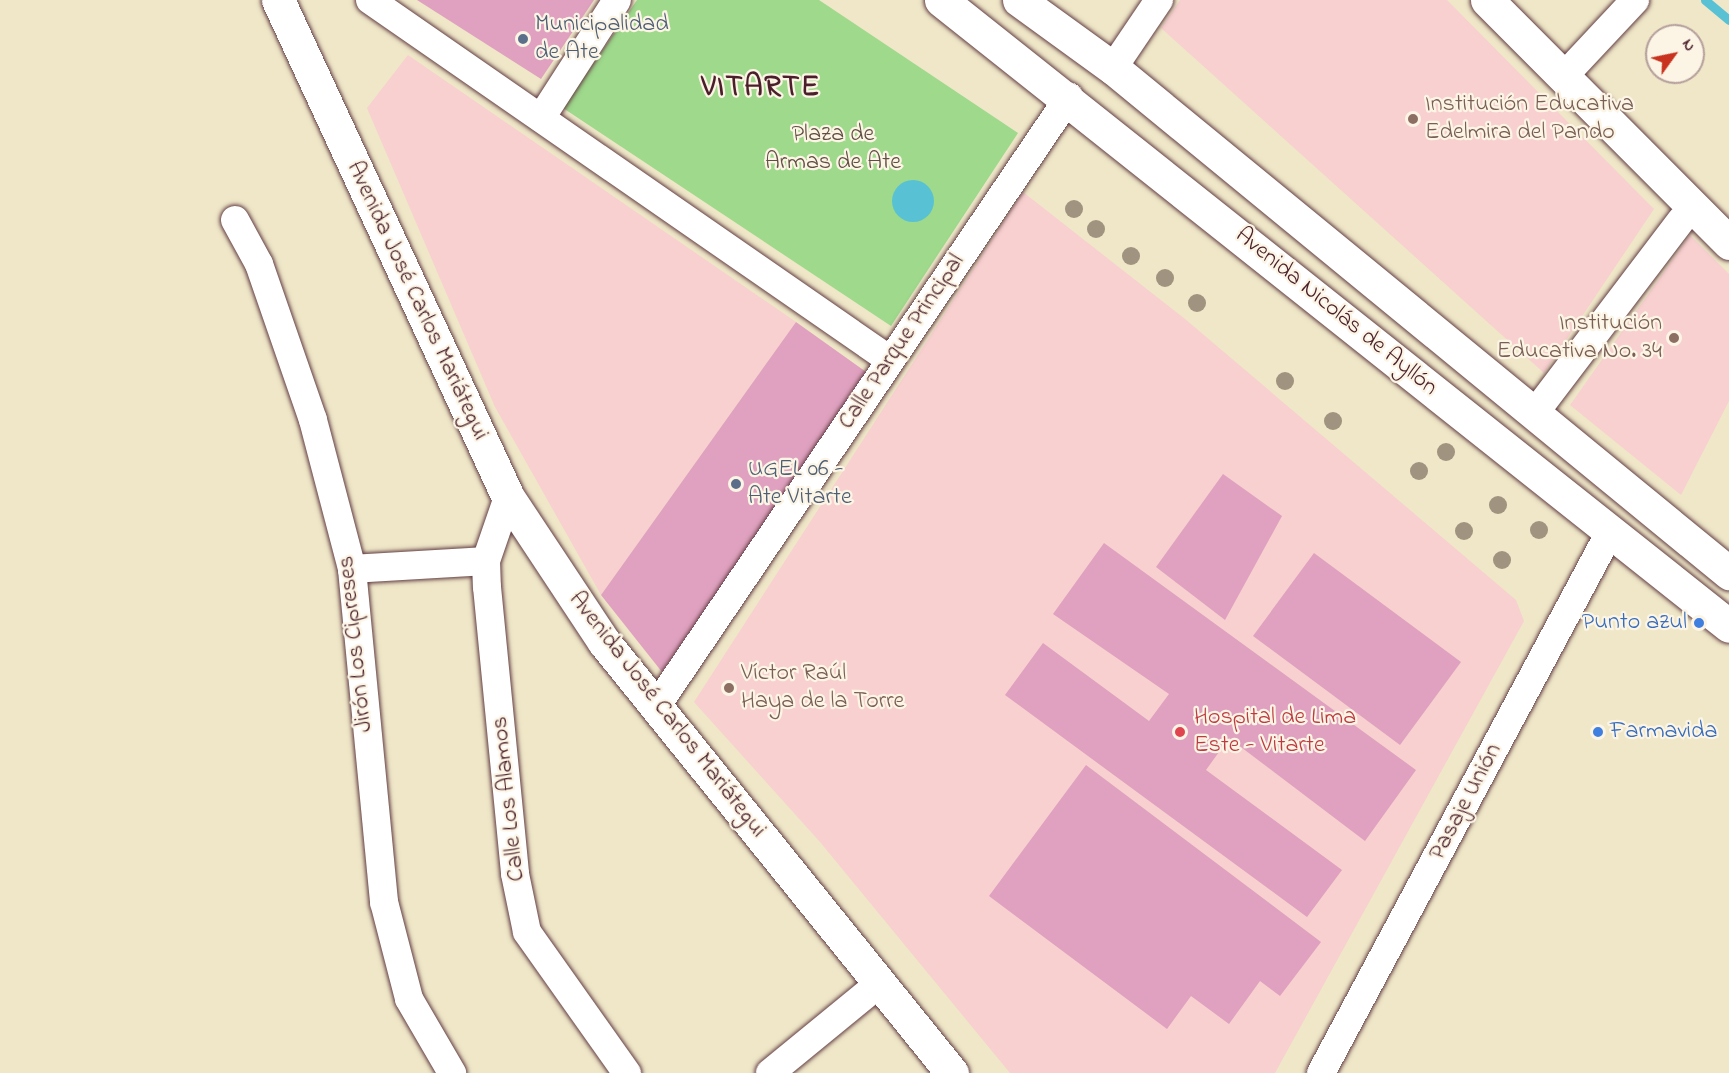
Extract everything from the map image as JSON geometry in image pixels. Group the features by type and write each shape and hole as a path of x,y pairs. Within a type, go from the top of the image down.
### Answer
{"main road":[{"name":"Avenida Nicolás de Ayllón","path":"941,0 1069,97 1729,626"},
{"name":"Avenida Nicolás de Ayllón","path":"1019,0 1113,68 1729,573"},
{"path":"1487,0 1729,243"},
{"name":"Avenida José Carlos Mariátegui","path":"283,4 508,497 604,642 952,1073"}],"street":[{"path":"370,0 890,360"},
{"path":"541,118 617,0"},
{"path":"1113,68 1159,0"},
{"path":"1564,76 1635,0"},
{"name":"Calle Parque Principal","path":"656,707 1069,97"},
{"name":"Jirón Los Cipreses","path":"235,220 259,264 313,420 352,569 384,902 409,999 452,1073"},
{"path":"1534,414 1681,220"},
{"name":"Calle Los Alamos","path":"508,497 486,561 515,874 527,932 627,1073"},
{"name":"Pasaje Unión","path":"1321,1073 1610,532"},
{"path":"352,569 486,561"},
{"path":"771,1073 880,983"}],"shaded area":[{"name":"Institución Educativa Edelmira del Pando","path":"1180,0 1447,0 1654,209 1544,373 1161,28"},
{"path":"408,55 796,322 601,595 495,407 367,108"},
{"name":"Hospital de Lima Este - Vitarte","path":"1023,192 1185,319 1516,600 1524,621 1275,1073 1010,1073 820,842 694,702"},
{"name":"Institución Educativa No. 34","path":"1690,235 1729,274 1729,401 1681,495 1570,405"}],"green space":[{"name":"Plaza de Armas de Ate","path":"637,0 819,0 1018,133 891,326 563,108"}],"water":[{"path":"913,180 921,181 928,186 933,193 933,209 928,216 921,221 913,222 905,221 898,216 893,209 892,201 893,193 898,186 905,181"}],"building":[{"name":"Municipalidad de Ate","path":"417,0 594,0 541,79"},
{"name":"UGEL 06 - Ate Vitarte","path":"796,322 869,374 662,672 601,595"},
{"path":"1223,474 1282,516 1225,620 1156,567"},
{"path":"1104,543 1416,770 1365,841 1229,738 1206,770 1342,870 1307,917 1005,695 1043,643 1149,721 1169,694 1053,614"},
{"path":"1314,553 1461,662 1400,745 1253,636"},
{"path":"1086,765 1321,942 1280,996 1260,981 1229,1024 1191,996 1167,1029 989,896"}],"waterway":[{"path":"1705,0 1729,20"}],"place":[{"name":"Municipalidad de Ate","path":"523,39"},
{"name":"Institución Educativa Edelmira del Pando","path":"1413,119"},
{"name":"Institución Educativa No. 34","path":"1674,338"},
{"name":"UGEL 06 - Ate Vitarte","path":"736,484"},
{"name":"Punto azul","path":"1699,623"},
{"name":"Víctor Raúl Haya de la Torre","path":"729,688"},
{"name":"Hospital de Lima Este - Vitarte","path":"1180,732"},
{"name":"Farmavida","path":"1598,732"}],"district":[{"name":"VITARTE","path":"761,88"}]}
